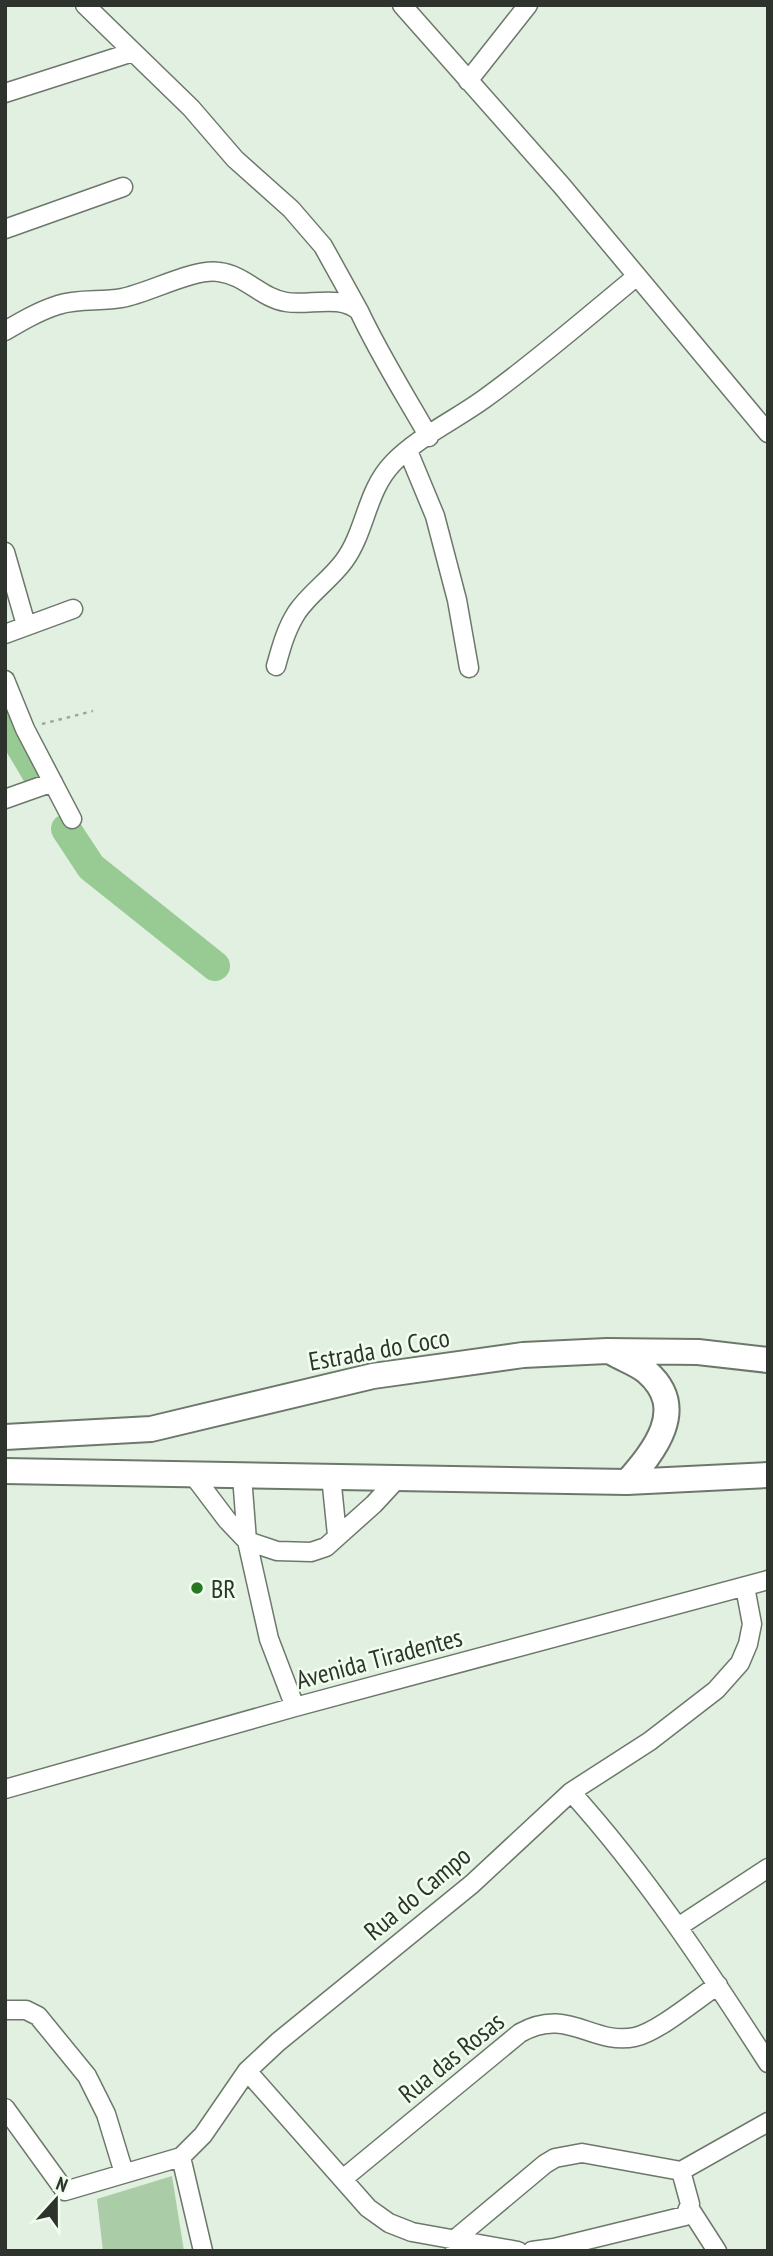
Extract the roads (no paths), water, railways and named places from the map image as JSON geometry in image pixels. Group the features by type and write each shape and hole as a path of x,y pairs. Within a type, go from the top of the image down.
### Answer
{"highway":[{"name":"Estrada do Coco","path":"5,1437 151,1429 373,1376 523,1354 607,1350 698,1352 768,1360"},
{"path":"607,1350 647,1371 662,1392 667,1412 661,1439 627,1482"},
{"path":"5,1471 627,1482 768,1475"}],"street":[{"path":"85,5 191,108 235,159 291,208 323,246 384,361 429,437"},
{"path":"402,5 562,186 768,433"},
{"path":"468,81 528,5"},
{"path":"5,93 133,52"},
{"path":"5,229 123,187"},
{"path":"5,331 62,303 120,299 148,292 201,272 215,271 242,279 267,297 276,300 304,304 345,303 359,311"},
{"path":"276,666 285,634 298,611 341,565 353,548 377,484 393,464 486,398 637,276"},
{"path":"408,451 435,516 457,600 469,668"},
{"path":"5,552 26,625"},
{"path":"5,634 73,609"},
{"path":"5,680 25,729 72,819"},
{"path":"5,799 53,782"},
{"path":"193,1475 247,1541 277,1551 311,1552 326,1547 374,1504 399,1477"},
{"path":"242,1476 247,1541 269,1639 295,1707"},
{"path":"331,1476 337,1535"},
{"name":"Avenida Tiradentes","path":"5,1790 295,1707 768,1580"},
{"name":"Rua do Campo","path":"181,2157 203,2135 247,2071 278,2042 472,1884 571,1792 650,1741 716,1690 740,1663 748,1644 752,1623 745,1587"},
{"path":"571,1792 625,1854 718,1985 768,2063"},
{"path":"678,1927 768,1868"},
{"name":"Rua das Rosas","path":"344,2178 520,2033 534,2025 550,2022 622,2038 636,2037 649,2032 718,1985"},
{"path":"5,2010 26,2010 38,2016 87,2076 106,2115 124,2173"},
{"path":"247,2071 368,2208 388,2223 454,2245 517,2251"},
{"path":"5,2108 65,2191 181,2157 203,2251"},
{"path":"454,2245 555,2158 582,2153 681,2171 768,2122"},
{"path":"681,2171 687,2213 718,2251"},
{"path":"532,2251 554,2248 687,2213"}],"waterway":[{"path":"5,720 39,777"},
{"path":"66,829 91,867 215,966"}],"place":[{"name":"BR","path":"197,1588"}]}
